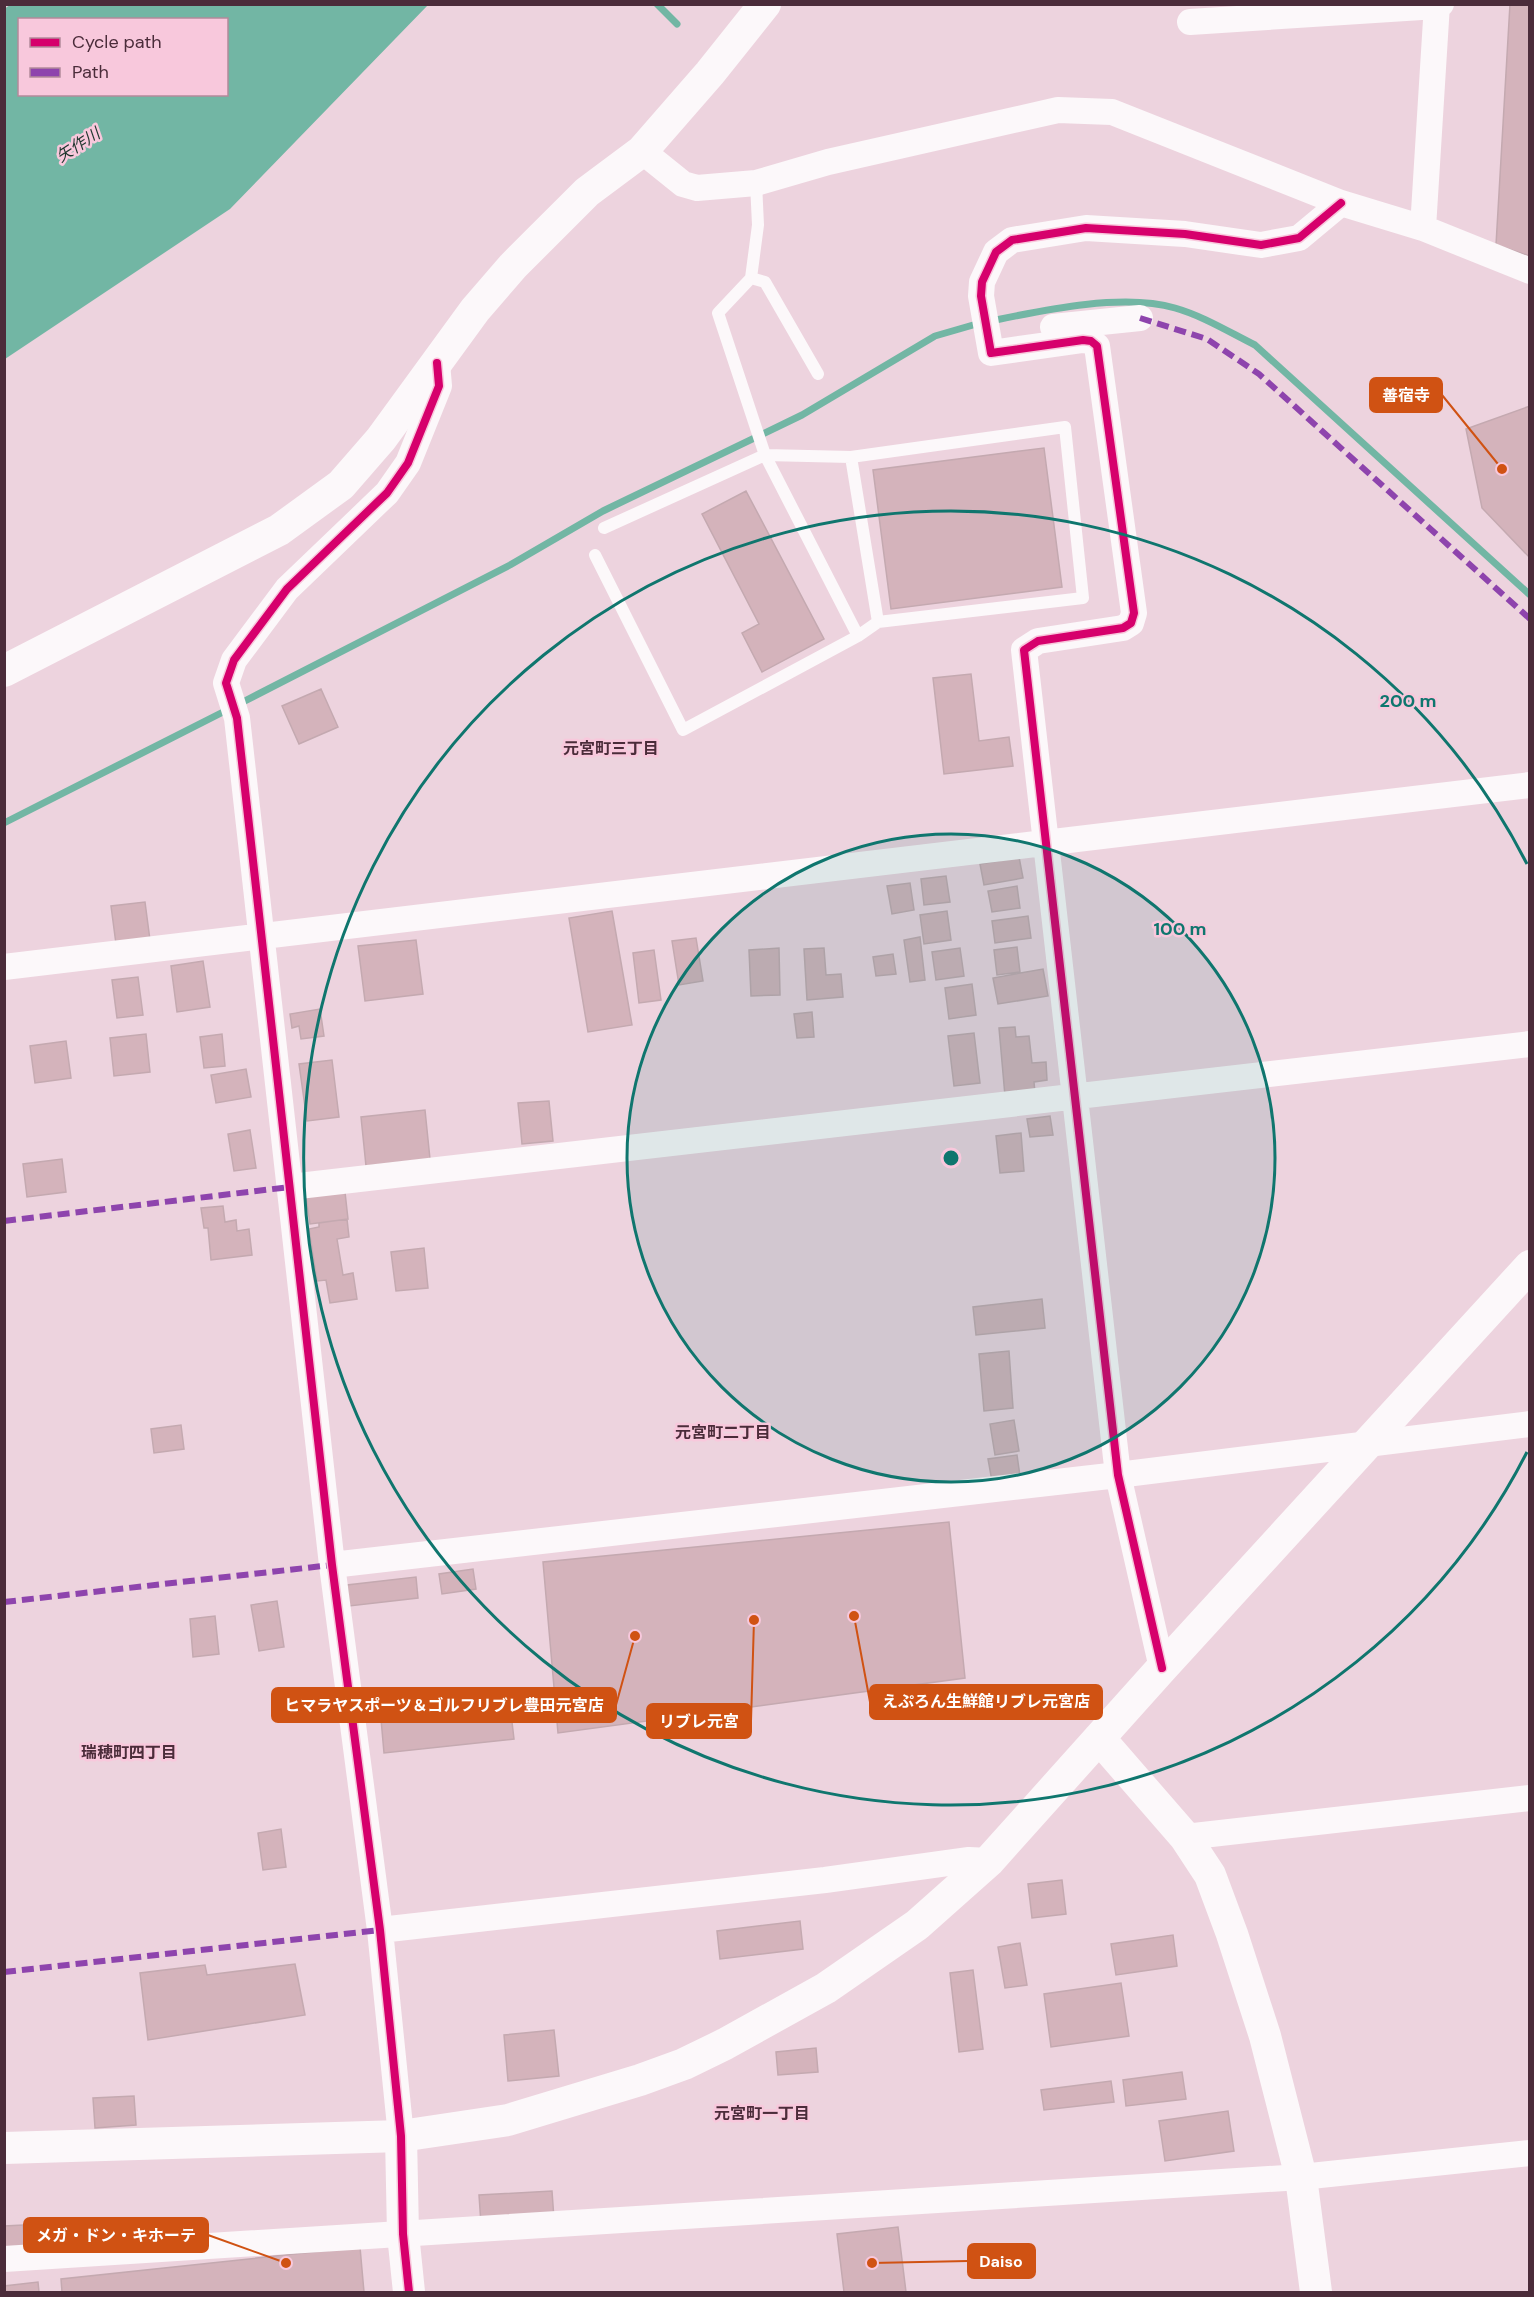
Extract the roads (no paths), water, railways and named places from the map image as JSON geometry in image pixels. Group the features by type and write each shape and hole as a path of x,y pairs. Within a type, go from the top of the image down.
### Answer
{"street":[{"path":"4,671 279,530 341,485 381,438 475,310 513,266 588,192 642,151 710,73 765,4"},
{"path":"1190,22 1438,5 1423,228"},
{"path":"642,151 683,184 697,188 756,183 828,162 1058,110 1112,112 1341,203 1423,228 1530,272"},
{"path":"1162,1668 1118,1475 1024,650 1038,641 1123,628 1131,623 1134,613 1096,346 1091,341 1083,340 990,353 981,296 982,282 996,252 1012,240 1086,228 1185,234 1262,245 1299,238 1341,203"},
{"path":"987,336 1096,321 1140,318"},
{"path":"409,2292 403,2234 401,2136 380,1930 332,1565 237,718 226,683 234,660 287,589 387,492 408,463 439,386 437,363"},
{"path":"4,967 1530,785"},
{"path":"290,1187 1530,1044"},
{"path":"4,2148 401,2136 508,2120 629,2084 684,2064 726,2044 826,1988 917,1925 989,1861 1162,1668 1530,1266"},
{"path":"332,1565 1316,1452 1368,1443 1530,1424"},
{"path":"1099,1738 1185,1837 1209,1875 1232,1934 1265,2036 1301,2177 1316,2292"},
{"path":"1185,1837 1530,1798"},
{"path":"380,1930 825,1880 969,1860 989,1861"},
{"path":"4,2259 1301,2177 1530,2153"}],"lane":[{"path":"756,183 758,225 751,278 718,313 765,455 858,636"},
{"path":"751,278 765,282 818,374"},
{"path":"595,555 683,730 858,636 878,622 1083,598 1065,427 851,457 765,455 604,528"},
{"path":"851,457 878,622"}],"water":[{"name":"矢作川","path":"10,4 428,5 230,209 5,359 4,9"}],"waterway":[{"path":"657,4 677,24"},
{"path":"991,321 1083,305 1132,302 1175,308 1216,325 1255,345 1530,595"},
{"path":"239,704 510,565 603,511 802,415 935,336 980,323"},
{"path":"4,823 229,709"}],"place":[{"name":"善宿寺","path":"1502,469"},
{"name":"えぷろん生鮮館リブレ元宮店","path":"854,1616"},
{"name":"リブレ元宮","path":"754,1620"},
{"name":"ヒマラヤスポーツ＆ゴルフリブレ豊田元宮店","path":"635,1636"},
{"name":"メガ・ドン・キホーテ","path":"286,2263"},
{"name":"Daiso","path":"872,2263"}],"district":[{"name":"元宮町三丁目","path":"611,748"},
{"name":"元宮町二丁目","path":"723,1432"},
{"name":"瑞穂町四丁目","path":"129,1752"},
{"name":"元宮町一丁目","path":"762,2113"}]}
